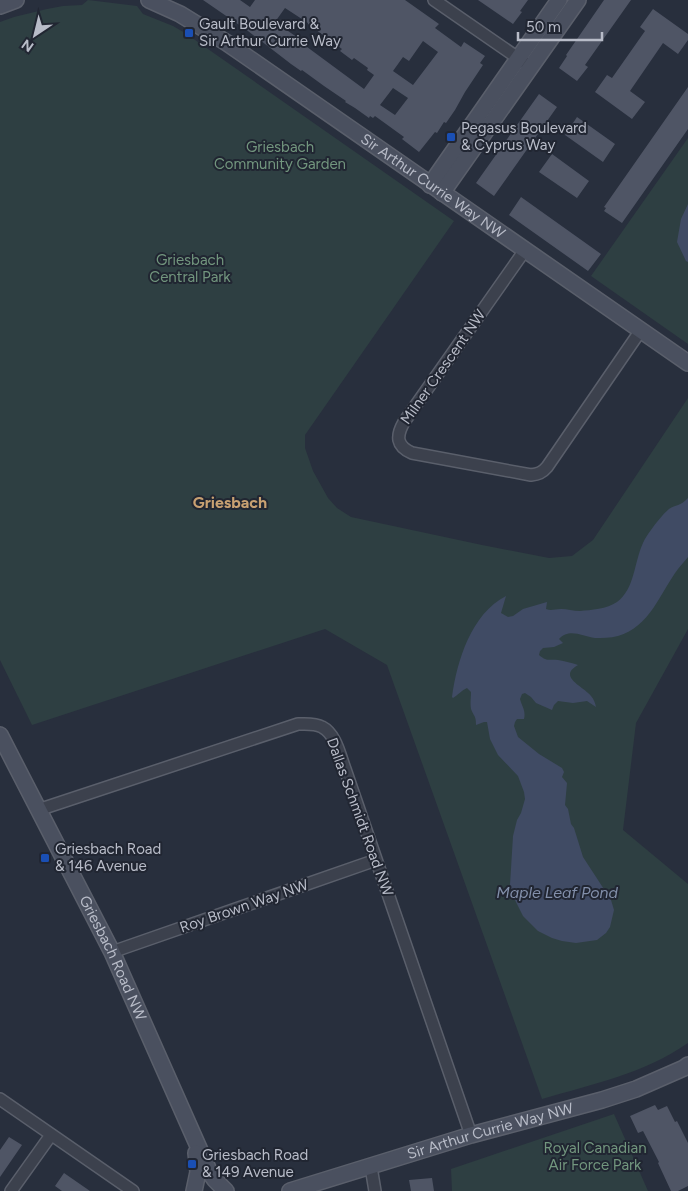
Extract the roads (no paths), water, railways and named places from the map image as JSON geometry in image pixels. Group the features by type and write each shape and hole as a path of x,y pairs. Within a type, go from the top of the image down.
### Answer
{"street":[{"path":"0,6 16,0"},
{"name":"Sir Arthur Currie Way NW","path":"149,0 180,14 227,43 688,363"},
{"path":"434,0 524,63"},
{"path":"524,63 559,0"},
{"path":"436,189 524,63 578,0"},
{"name":"Milner Crescent NW","path":"524,250 404,422 398,435 399,442 406,451 412,454 531,474 542,473 641,330"},
{"name":"Dallas Schmidt Road NW","path":"38,810 298,724 315,724 322,727 334,740 471,1135"},
{"name":"Griesbach Road NW","path":"0,735 112,952 210,1174 225,1190"},
{"name":"Roy Brown Way NW","path":"112,952 376,860"},
{"name":"Sir Arthur Currie Way NW","path":"290,1191 471,1135 602,1100 687,1070"},
{"path":"0,1099 133,1191"},
{"name":"Griesbach Road NW","path":"192,1132 198,1172 194,1191"},
{"path":"11,1191 51,1135"},
{"path":"372,1167 375,1191"},
{"path":"200,1191 213,1186 225,1190"}],"water":[{"path":"688,204 688,262 677,242 681,219"},
{"name":"Maple Leaf Pond","path":"688,498 688,557 646,617 629,632 618,636 595,638 571,633 559,639 563,643 554,647 543,648 540,651 539,655 546,659 561,660 578,665 572,669 571,677 592,697 596,707 587,701 573,703 558,701 552,710 536,703 525,693 522,694 520,699 524,711 524,719 517,719 515,722 514,726 518,737 539,754 562,768 564,772 562,777 567,783 565,805 568,809 571,824 583,857 611,900 614,910 610,927 597,940 576,943 562,941 538,931 523,916 513,896 510,885 513,836 525,799 524,792 518,776 498,755 490,739 487,722 476,725 471,709 471,692 467,688 452,697 462,654 475,626 484,614 506,596 501,613 508,617 523,609 547,602 546,609 548,610 580,611 604,608 617,602 623,597 631,583 640,550 648,535 669,509 683,503"}],"place":[{"name":"Gault Boulevard & Sir Arthur Currie Way","path":"189,33"},
{"name":"Pegasus Boulevard & Cyprus Way","path":"451,137"},
{"name":"Griesbach Road & 146 Avenue","path":"45,858"},
{"name":"Griesbach Road & 149 Avenue","path":"192,1164"}],"district":[{"name":"Griesbach","path":"230,502"}],"park label":[{"name":"Griesbach Community Garden","path":"280,156"},
{"name":"Griesbach Central Park","path":"190,268"},
{"name":"Royal Canadian Air Force Park","path":"595,1156"}]}
